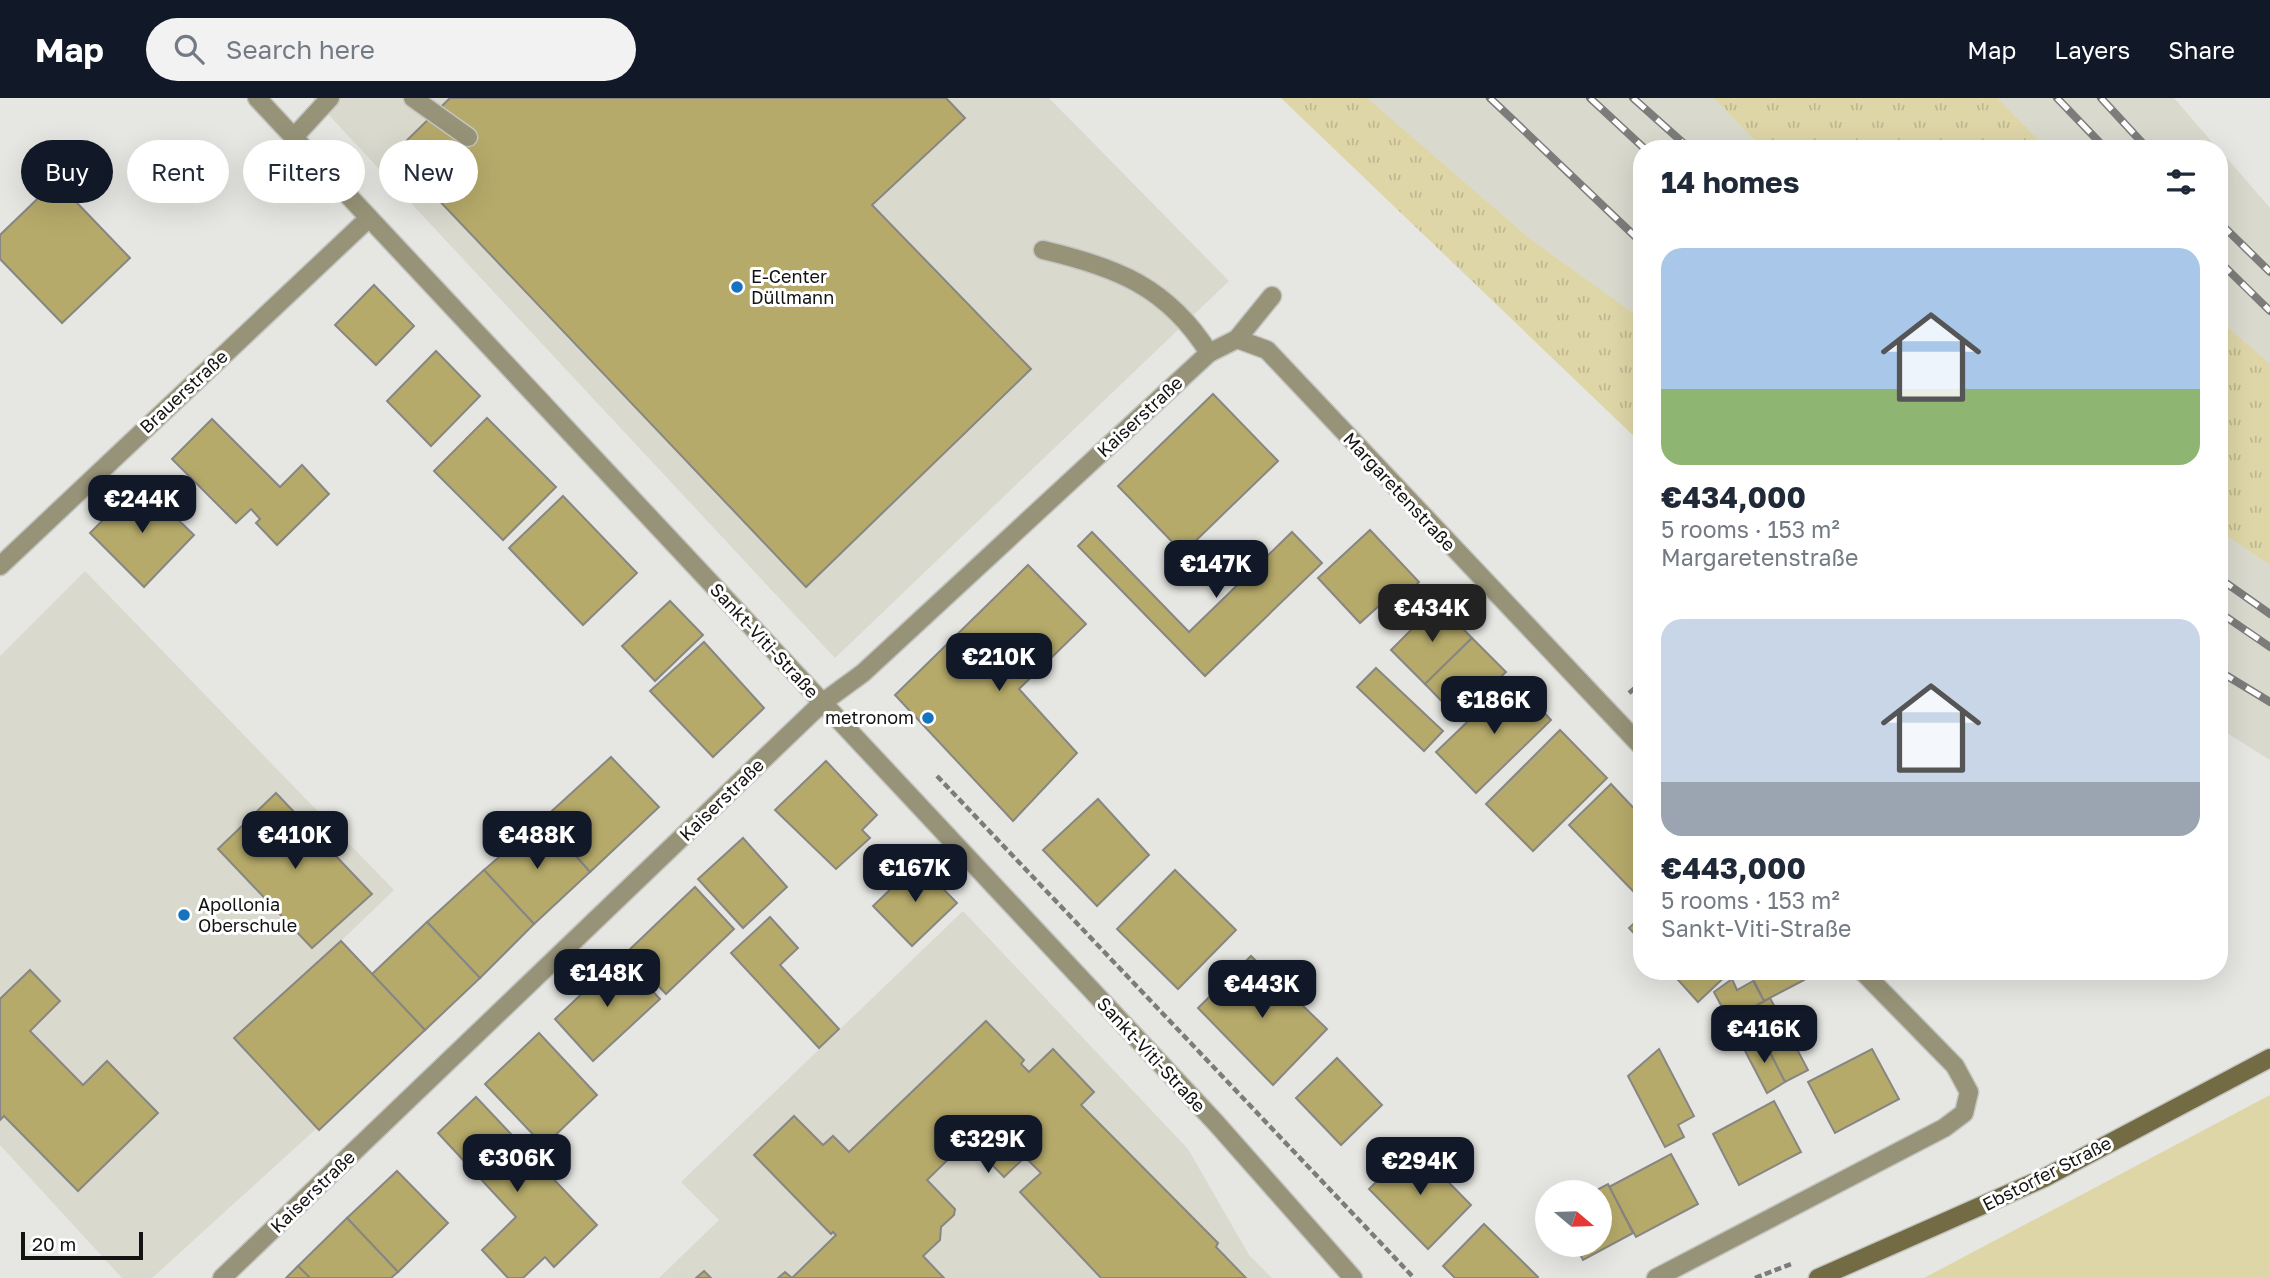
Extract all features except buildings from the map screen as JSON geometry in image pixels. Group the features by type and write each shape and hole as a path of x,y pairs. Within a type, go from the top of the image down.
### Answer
{"main road":[{"name":"Ebstorfer Straße","path":"1818,1278 2044,1178 2270,1058"}],"street":[{"name":"Sankt-Viti-Straße","path":"257,98 1216,1123 1353,1278"},
{"path":"294,136 330,98"},
{"path":"414,98 468,137"},
{"name":"Brauerstraße","path":"0,566 369,218"},
{"path":"1043,250 1100,264 1132,277 1165,301 1194,329 1209,353"},
{"path":"1237,339 1272,296"},
{"name":"Kaiserstraße","path":"222,1278 822,703 863,673 1209,353 1237,339"},
{"name":"Margaretenstraße","path":"1237,339 1266,350 1633,737"},
{"path":"1656,1278 1944,1128 1964,1113 1969,1092 1955,1066 1871,980"}],"path":[{"path":"930,769 1414,1278"}],"shaded area":[{"name":"E-Center Düllmann","path":"313,98 1049,98 1229,281 835,658 411,203 478,203 478,140 379,140 379,169 365,154 365,140 352,140"},
{"path":"1323,98 2174,98 2210,140 1633,140 1633,345"},
{"path":"2228,159 2270,208 2270,760 2228,734"},
{"name":"Apollonia Oberschule","path":"85,571 394,890 341,941 425,1030 152,1278 122,1278 0,1145 0,656"},
{"path":"963,911 1188,1149 1249,1255 1272,1278 659,1278 719,1220 681,1182"}],"green space":[{"path":"1281,98 1367,98 1530,239 1633,313 1633,435"},
{"path":"1714,98 1997,98 2038,140 1755,140"},
{"path":"2228,328 2270,364 2270,565 2228,536"},
{"path":"2270,1095 2270,1278 1924,1278"}],"railway":[{"path":"1490,98 1633,234"},
{"path":"1590,98 1635,140"},
{"path":"1633,98 1680,140"},
{"path":"2057,98 2097,140"},
{"path":"2101,98 2140,140"},
{"path":"2228,231 2270,272"},
{"path":"2228,270 2270,311"},
{"path":"2228,584 2270,614"},
{"path":"2228,618 2270,647"},
{"path":"2228,676 2270,702"}],"place":[{"name":"E-Center Düllmann","path":"737,287"},
{"name":"metronom","path":"928,718"},
{"name":"Apollonia Oberschule","path":"184,915"}]}
